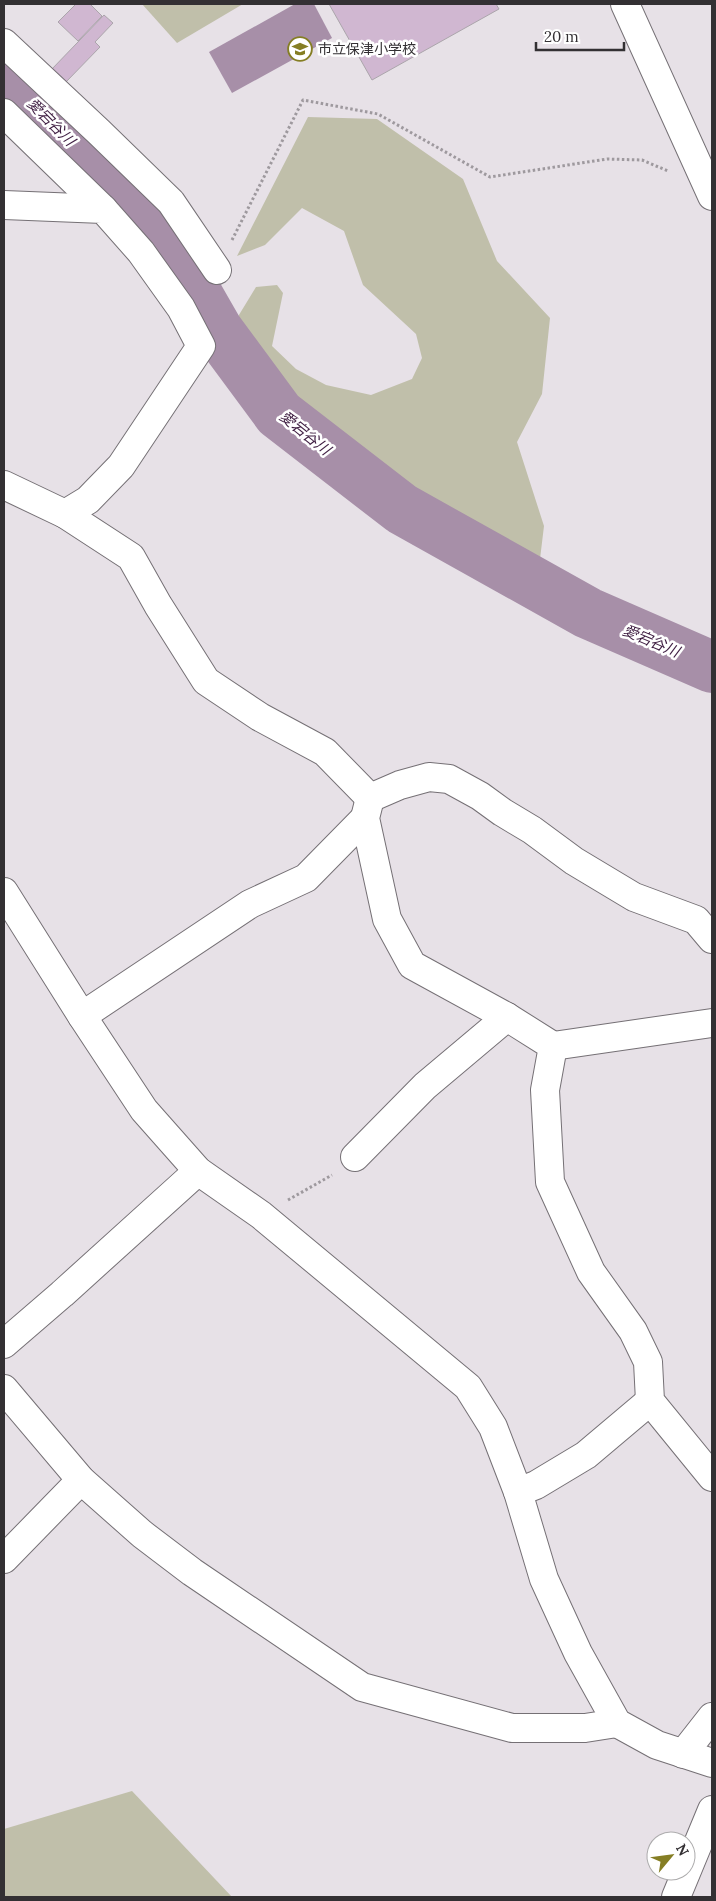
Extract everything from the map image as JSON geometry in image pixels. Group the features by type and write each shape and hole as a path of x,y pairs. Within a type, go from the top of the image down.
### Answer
{"street":[{"path":"625,4 712,196"},
{"path":"4,43 171,202 217,270"},
{"path":"4,114 103,209 141,252 181,308 201,346 121,466 88,500 65,514"},
{"path":"4,204 103,209"},
{"path":"4,485 65,514 130,557 206,681 260,717 325,752 368,808 386,919 412,965 507,1017 553,1046 712,1023"},
{"path":"82,1016 250,904 306,878 368,808 400,785 429,777 449,779 480,796 532,830 574,861 634,897 696,920 712,939"},
{"path":"4,892 144,1110 198,1171 261,1215 468,1388 493,1427 518,1492 544,1579 578,1653 617,1723 657,1745 712,1763"},
{"path":"355,1157 425,1086 507,1017"},
{"path":"553,1046 545,1090 550,1182 591,1272 634,1331 648,1362 650,1401 712,1477"},
{"path":"4,1344 198,1171"},
{"path":"4,1389 81,1480 142,1534 192,1572 362,1688 512,1728 585,1728 617,1723"},
{"path":"518,1492 536,1485 586,1456 650,1401"},
{"path":"4,1559 81,1480"},
{"path":"683,1754 712,1717"},
{"path":"676,1897 712,1810"}],"path":[{"path":"217,270 303,100 378,114 490,176 607,159 642,160 676,174 699,165"},
{"path":"261,1215 347,1167 355,1157"}],"green space":[{"path":"142,4 243,4 177,43"},
{"path":"308,117 377,119 463,179 497,261 550,318 542,394 517,442 544,526 540,559 343,450 264,373 231,328 256,287 277,285 283,293 272,346 296,369 326,385 371,395 412,379 422,358 416,334 363,285 344,231 302,208 265,245 237,256"},
{"path":"132,1791 232,1897 4,1897 4,1829"}],"shaded area":[{"path":"295,4 314,4 332,38 232,93 209,52"}],"building":[{"path":"76,4 90,4 102,16 78,41 58,22"},
{"path":"329,4 496,4 499,9 372,80"},
{"path":"104,15 113,23 95,42 100,47 65,83 51,70"}],"waterway":[{"name":"愛宕谷川","path":"4,75 147,216 174,255 217,330 279,414 402,509 588,613 712,667"}],"place":[{"name":"市立保津小学校","path":"300,49"}]}
